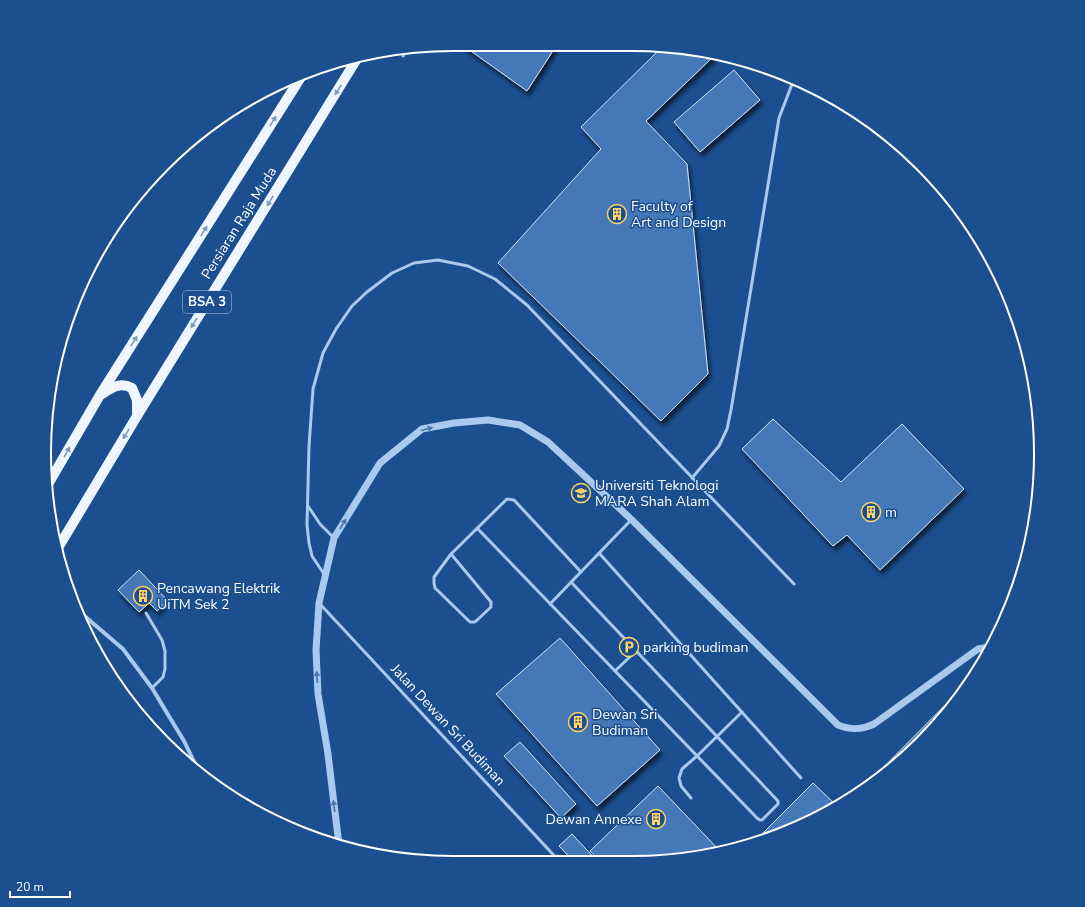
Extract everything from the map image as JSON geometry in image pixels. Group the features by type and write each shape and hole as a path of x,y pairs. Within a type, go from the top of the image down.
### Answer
{"main road":[{"name":"Persiaran Raja Muda","path":"61,542 137,416 353,64"},
{"name":"Persiaran Raja Muda","path":"52,478 100,395 297,83"},
{"path":"100,395 115,386 127,385 132,388 137,400 137,416"}],"street":[{"path":"338,839 328,754 318,694 316,650 319,603 334,538 380,463 422,429 454,423 488,420 520,425 548,442 632,520 838,725 858,729 866,728 874,724 978,649 984,648"},
{"path":"87,620 123,649 152,688 184,741 194,761"}],"lane":[{"path":"692,478 718,446 727,429 778,118 792,85"},
{"path":"325,576 312,556 307,525 309,446 313,389 322,353 352,306 367,292 392,273 414,263 438,260 468,266 495,279 527,305 794,584"},
{"path":"451,554 491,602 491,607 475,622 470,622 436,588 434,578 451,554 507,499 514,500 581,572"},
{"path":"308,506 320,524 334,538"},
{"path":"550,604 632,520"},
{"path":"477,528 757,818 762,820 778,804 778,801 571,582"},
{"path":"599,553 801,778"},
{"name":"Jalan Dewan Sri Budiman","path":"319,603 554,856"},
{"path":"146,613 162,640 165,651 165,669 163,677 152,688"},
{"path":"615,671 636,651"},
{"path":"692,798 681,786 679,778 682,769 742,712"}],"building":[{"path":"471,51 553,51 527,91"},
{"name":"Faculty of Art and Design","path":"657,52 684,54 711,59 646,121 687,164 708,374 661,421 498,263 601,149 581,127"},
{"path":"734,70 760,100 700,152 674,122"},
{"name":"m","path":"773,419 841,482 902,424 964,489 880,570 847,535 833,546 742,449"},
{"name":"Pencawang Elektrik UiTM Sek 2","path":"139,570 168,601 157,611 149,603 139,612 118,590"},
{"name":"Dewan Sri Budiman","path":"560,638 660,750 597,806 496,694"},
{"path":"950,700 916,738 882,768"},
{"path":"520,742 576,804 561,818 504,756"},
{"path":"813,783 833,802 786,825 761,835"},
{"name":"Dewan Annexe","path":"658,786 716,847 684,853 632,856 595,856 590,851"},
{"path":"572,834 592,856 568,856 559,846"}],"place":[{"name":"Faculty of Art and Design","path":"617,214"},
{"name":"Universiti Teknologi MARA Shah Alam","path":"581,493"},
{"name":"m","path":"871,512"},
{"name":"Pencawang Elektrik UiTM Sek 2","path":"143,596"},
{"name":"parking budiman","path":"629,647"},
{"name":"Dewan Sri Budiman","path":"578,722"},
{"name":"Dewan Annexe","path":"656,819"}]}
